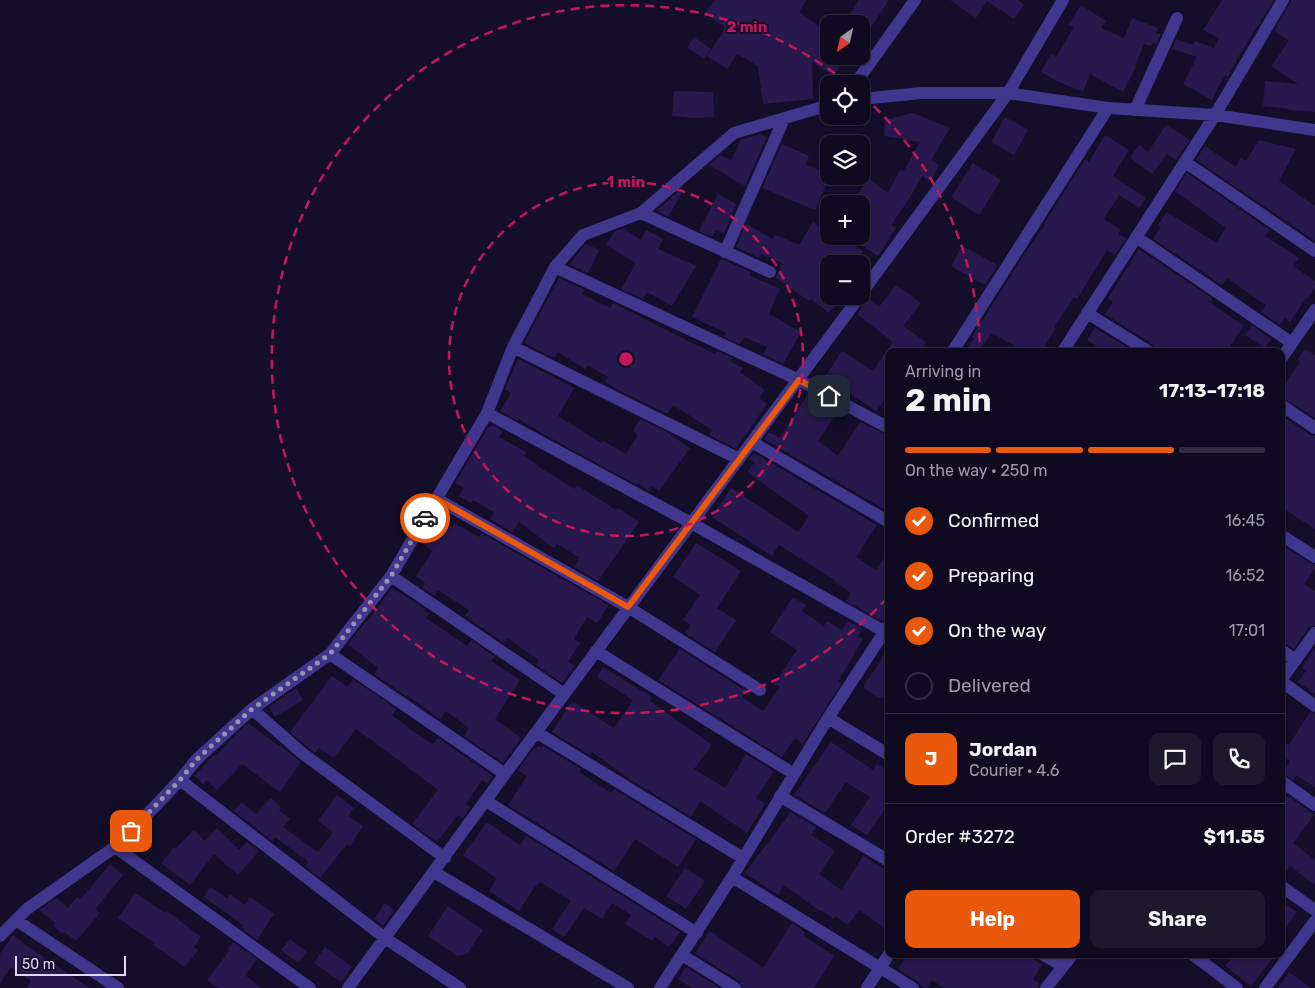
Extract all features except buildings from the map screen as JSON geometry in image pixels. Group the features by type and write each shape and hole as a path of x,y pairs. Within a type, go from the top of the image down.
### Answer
{"street":[{"path":"861,75 914,0"},
{"path":"870,283 1008,93 1063,0"},
{"path":"1065,348 1215,115 1283,0"},
{"path":"1135,110 1177,18"},
{"path":"870,98 921,93 1008,93 1108,108 1215,115 1315,130"},
{"path":"0,936 27,909 115,847 180,780 196,760 252,709 330,654 391,576 487,413 513,347 555,267 582,235 641,213 734,133 820,108"},
{"path":"955,348 1108,108"},
{"path":"725,252 784,119"},
{"path":"1184,162 1315,251"},
{"path":"641,213 770,272"},
{"path":"1136,237 1292,343"},
{"path":"555,267 799,380 885,426"},
{"path":"348,988 445,858 504,774 854,305"},
{"path":"1087,312 1143,348"},
{"path":"1285,353 1314,314"},
{"path":"513,347 739,459"},
{"path":"1285,408 1315,428"},
{"path":"487,413 885,629"},
{"path":"752,442 885,520"},
{"path":"437,499 628,607 760,690"},
{"path":"1285,537 1315,556"},
{"path":"391,576 564,694"},
{"path":"660,988 732,877 828,718 885,633"},
{"path":"1285,675 1315,633"},
{"path":"596,650 794,774"},
{"path":"1285,653 1296,660"},
{"path":"330,654 504,774"},
{"path":"1285,684 1315,706"},
{"path":"252,709 302,753 445,858"},
{"path":"828,718 885,753"},
{"path":"536,732 743,858"},
{"path":"180,780 385,938 460,988"},
{"path":"1285,784 1315,805"},
{"path":"780,796 885,859"},
{"path":"486,801 697,933"},
{"path":"115,847 310,988"},
{"path":"434,872 628,988"},
{"path":"732,877 913,988"},
{"path":"1285,889 1315,910"},
{"path":"16,920 118,988"},
{"path":"1265,988 1315,921"},
{"path":"682,955 735,988"},
{"path":"867,988 887,958"},
{"path":"1049,958 1063,966"},
{"path":"1046,988 1070,958"},
{"path":"1197,958 1237,988"}],"way so far":[{"path":"131,831 180,780 196,760 252,709 330,654 391,576 425,518"}],"route":[{"path":"425,518 437,499 628,607 799,380 829,396"}]}
